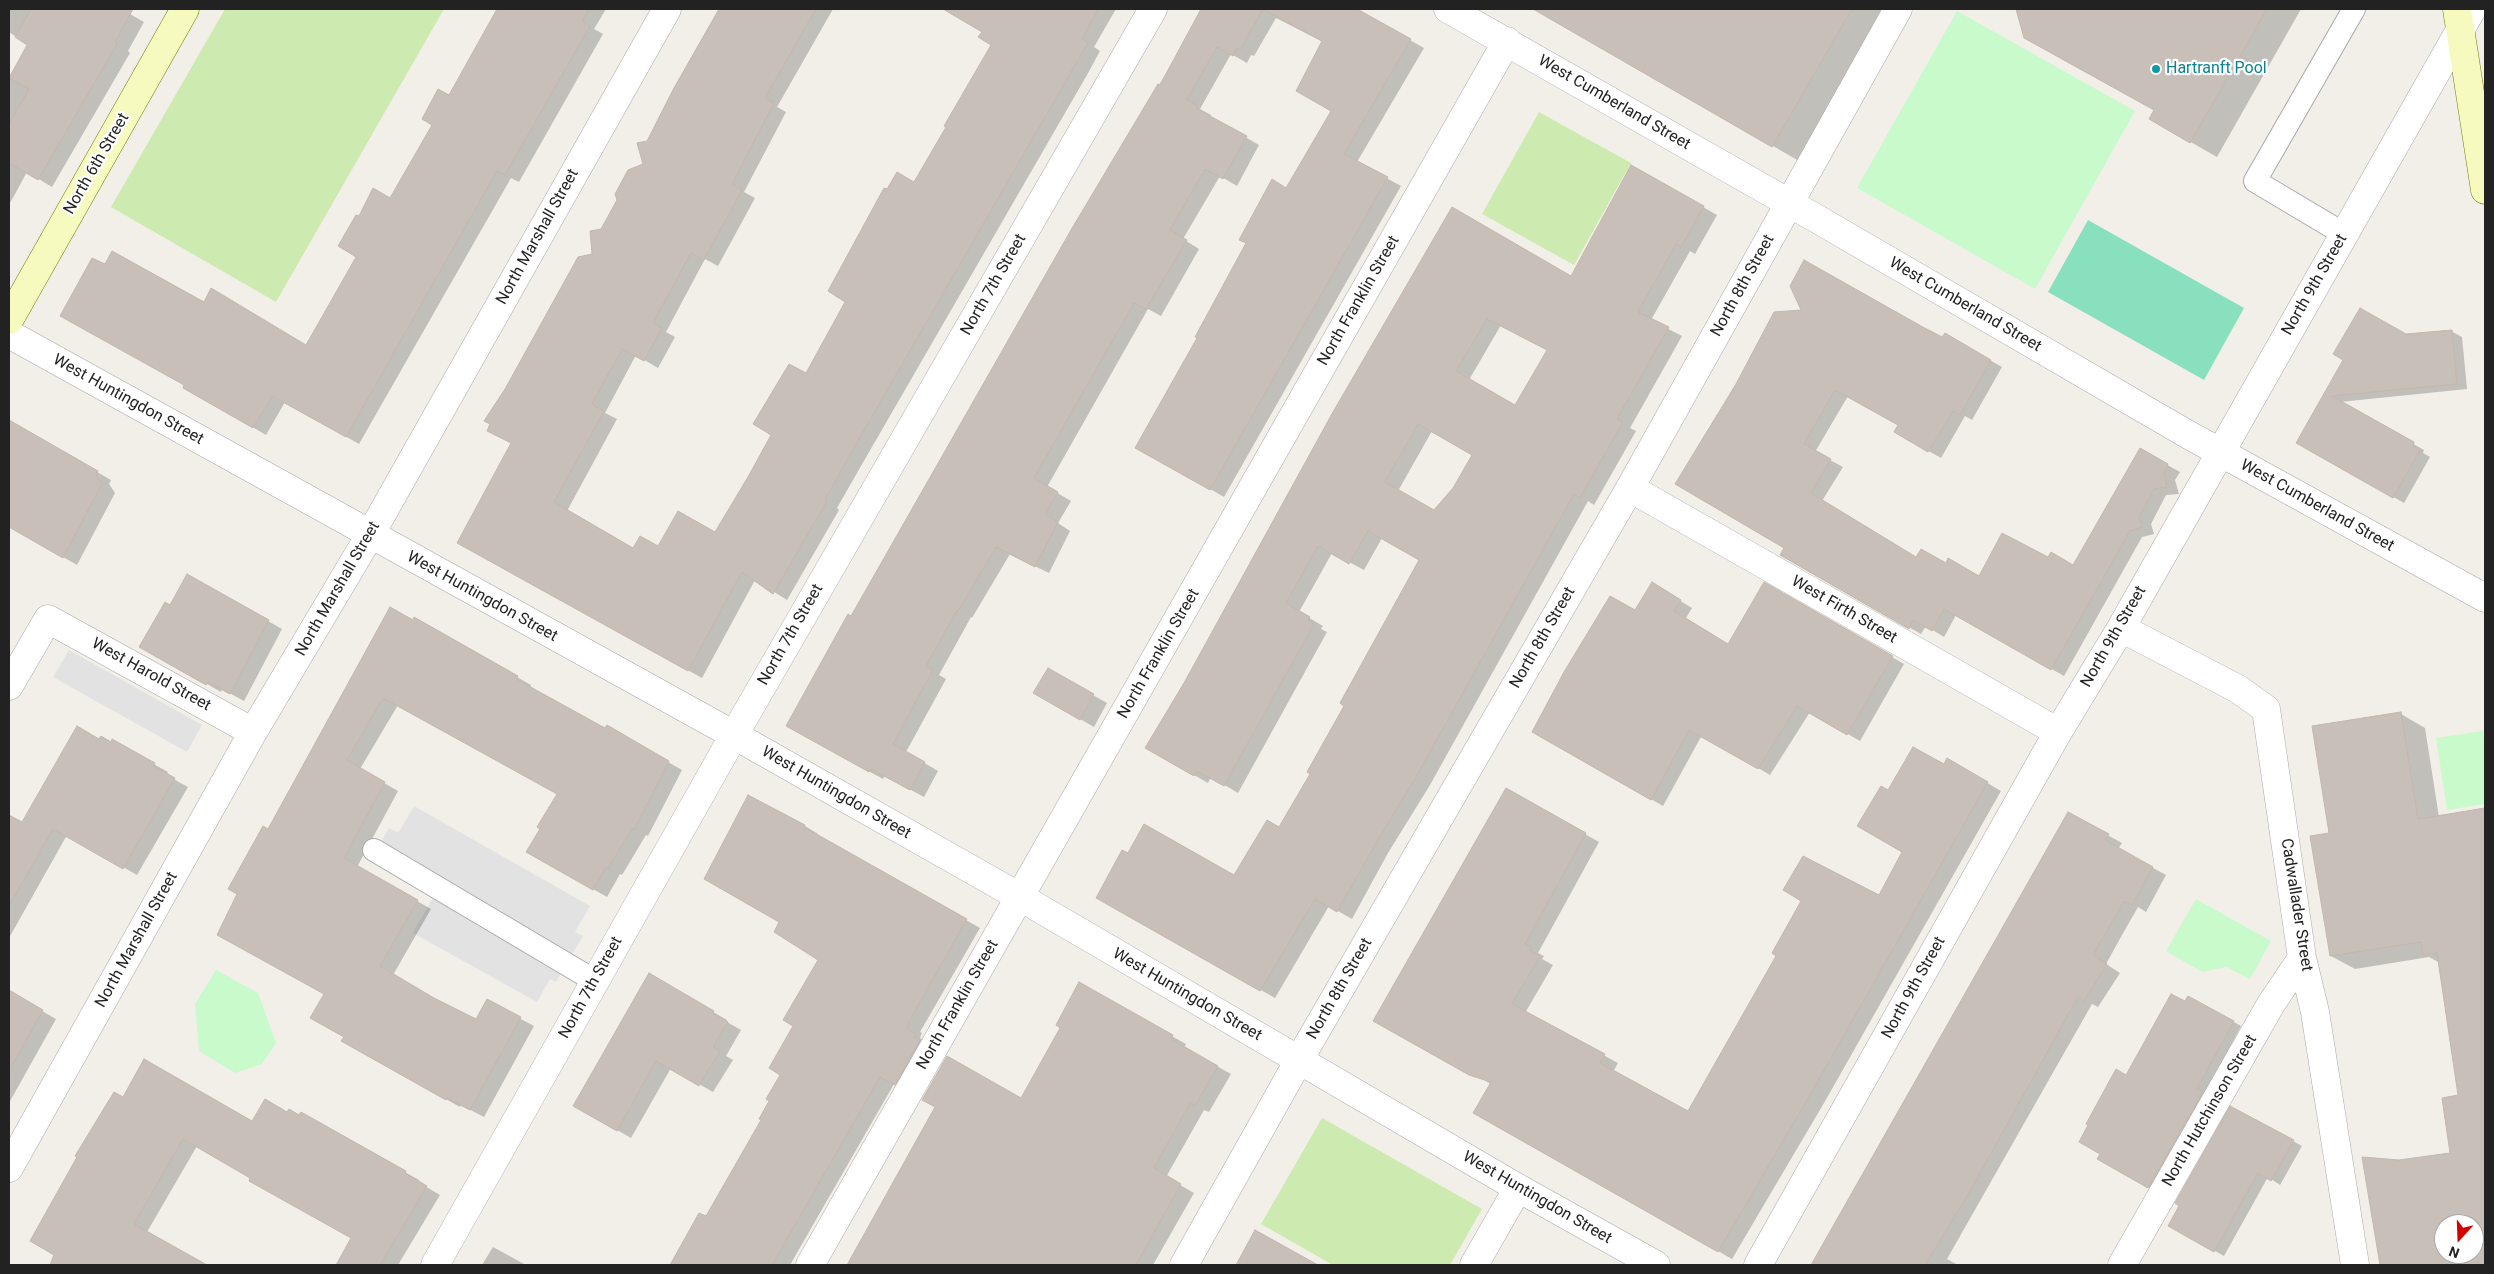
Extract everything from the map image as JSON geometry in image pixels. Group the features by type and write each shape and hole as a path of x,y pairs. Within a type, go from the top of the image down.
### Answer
{"main road":[{"name":"North 6th Street","path":"9,320 185,9"},
{"path":"2463,16 2485,190"}],"street":[{"name":"North Marshall Street","path":"9,1168 253,732 370,535 667,9"},
{"name":"North 7th Street","path":"435,1265 734,735 1153,9"},
{"name":"West Cumberland Street","path":"1448,9 1790,203 2220,453 2485,598"},
{"name":"North 8th Street","path":"1184,1265 1299,1060 1630,488 1898,9"},
{"name":"North 9th Street","path":"1758,1265 2058,732 2121,628 2344,234 2463,16"},
{"name":"North Franklin Street","path":"810,1265 1507,42"},
{"name":"West Huntingdon Street","path":"9,334 734,735 1020,897 1518,1188 1656,1265"},
{"name":"West Firth Street","path":"1630,488 2058,732"},
{"name":"West Harold Street","path":"9,686 48,619 253,732"},
{"name":"Cadwallader Street","path":"2121,628 2238,689 2266,709 2302,958 2315,1012 2355,1265"},
{"name":"North Hutchinson Street","path":"2122,1265 2271,1004 2302,958"},
{"path":"1474,1265 1518,1188"}],"lane":[{"path":"2344,234 2255,181 2354,9"},
{"path":"374,850 595,982"}],"green space":[{"path":"225,9 444,9 276,302 111,207"},
{"path":"1957,11 2135,111 2035,289 1857,188"},
{"path":"1539,112 1631,163 1574,265 1482,214"},
{"path":"2088,220 2244,308 2204,380 2048,292"},
{"path":"2483,731 2485,747 2485,804 2447,810 2436,738"},
{"path":"2196,899 2271,941 2250,979 2226,967 2202,972 2166,951"},
{"path":"216,970 258,993 276,1043 262,1064 235,1073 199,1051 195,1004"},
{"path":"1322,1118 1482,1209 1450,1265 1333,1265 1261,1224"}],"shaded area":[{"path":"69,650 202,725 187,752 53,677"},
{"path":"414,806 590,906 575,932 583,936 556,982 550,979 537,1002 413,933 435,894 377,849 389,828 397,832 400,830"}],"building":[{"path":"31,9 133,9 115,42 117,44 38,180 9,163 9,124 29,89 9,78 27,45 15,37"},
{"path":"497,9 589,9 582,21 590,26 505,175 497,171 346,437 272,396 253,428 183,388 184,385 60,316 92,258 105,264 112,251 204,302 211,288 306,345 356,257 338,246 356,215 359,216 373,188 390,198 432,125 422,119 438,89 449,95"},
{"path":"719,9 816,9 765,98 774,103 732,184 742,190 704,260 691,253 653,323 662,328 644,361 622,349 592,404 604,411 554,502 633,548 640,536 658,546 678,511 715,532 748,477 771,435 753,424 789,364 806,373 845,302 828,291 884,188 887,189 897,172 914,182 991,45 978,37 982,32 943,9 1098,9 1082,39 1088,42 848,458 825,500 827,501 773,594 742,572 688,671 457,543 511,443 487,431 490,424 484,421 505,389 578,257 592,254 590,231 601,229 617,200 615,194 628,170 643,164 637,143 647,141 674,88"},
{"path":"1201,9 1263,9 1240,50 1237,48 1233,56 1217,47 1187,100 1198,106 1197,109 1247,136 1223,179 1205,169 1170,230 1187,240 1146,309 1134,303 1034,478 1058,492 1045,514 1058,522 1035,567 996,547 957,610 926,666 933,670 893,744 925,762 910,790 871,769 869,772 786,726 848,614 851,616 1071,230 1158,84 1160,85"},
{"path":"1263,9 1357,9 1411,39 1344,154 1388,177 1210,490 1135,448 1197,338 1195,337 1246,243 1239,240 1272,179 1286,188 1331,111 1296,91 1322,41"},
{"path":"1533,9 1852,9 1772,147"},
{"name":"Hartranft Pool","path":"2016,9 2267,9 2190,143 2149,119 2154,110 2024,38"},
{"path":"1631,165 1704,206 1681,247 1676,244 1638,312 1669,327 1617,419 1623,422 1580,498 1574,494 1416,777 1337,912 1315,899 1260,991 1096,898 1122,850 1128,853 1144,824 1234,875 1267,820 1279,827 1310,774 1307,772 1344,706 1340,703 1419,560 1368,531 1349,564 1318,546 1286,603 1310,617 1308,620 1314,624 1224,786 1197,771 1194,776 1145,748 1184,683 1333,412 1452,207 1571,276","holes":["1487,319 1547,350 1515,405 1456,371","1418,424 1472,455 1453,488 1434,510 1385,482"]},
{"path":"1804,260 1921,326 1942,337 1945,333 1991,360 1960,415 1953,411 1928,452 1894,432 1898,425 1835,390 1804,444 1831,459 1811,493 1916,557 1921,549 1946,563 1948,558 1979,576 2002,533 2048,557 2051,552 2073,565 2140,448 2168,464 2164,473 2167,487 2154,489 2139,517 2143,527 2130,531 2051,670 1944,609 1932,631 1913,620 1909,629 1780,555 1784,548 1675,484 1736,384 1774,312 1801,310 1790,286"},
{"path":"2360,308 2406,334 2452,330 2457,384 2332,396 2414,442 2413,446 2420,450 2393,498 2296,443 2343,360 2333,354"},
{"path":"9,420 98,471 96,476 102,484 63,558 9,527"},
{"path":"187,574 269,620 230,694 208,682 206,685 139,647 165,602 170,605"},
{"path":"1652,582 1681,600 1674,611 1728,644 1764,582 1893,656 1847,735 1797,706 1758,769 1689,730 1651,800 1532,732 1564,672 1610,596 1635,610"},
{"path":"390,607 413,620 414,617 518,676 516,679 605,728 607,725 669,761 634,830 632,828 608,869 606,867 593,890 526,852 540,829 537,827 557,794 383,698 347,760 385,782 344,858 418,900 380,966 434,998 476,1019 487,999 521,1017 470,1110 447,1098 446,1100 341,1041 344,1037 310,1018 324,994 217,935 237,894 228,889 263,826 268,829"},
{"path":"1048,668 1094,694 1080,720 1033,693"},
{"path":"2401,712 2418,819 2485,808 2485,1265 2380,1265 2362,1157 2399,1160 2450,1153 2442,1098 2458,1095 2437,953 2423,955 2421,942 2330,956 2310,836 2329,833 2312,726"},
{"path":"77,726 99,739 101,736 111,742 112,739 155,763 153,766 175,778 123,869 53,829 9,906 9,815 22,822"},
{"path":"1913,747 1944,764 1947,758 1988,782 1810,1095 1718,1252 1473,1113 1491,1082 1469,1075 1373,1021 1506,788 1586,833 1525,944 1531,947 1529,950 1540,956 1512,1004 1605,1054 1600,1063 1688,1111 1776,956 1772,953 1801,901 1783,890 1803,856 1879,895 1902,852 1857,826 1881,786 1888,790"},
{"path":"748,795 805,825 804,827 967,919 908,1023 907,1029 915,1034 913,1037 920,1040 895,1085 880,1077 772,1265 670,1265 699,1213 706,1216 761,1120 759,1119 769,1101 766,1099 780,1075 769,1068 793,1026 783,1020 818,960 774,932 779,922 704,879"},
{"path":"2068,812 2109,834 2105,840 2153,867 2132,905 2124,901 2093,955 2107,964 2084,1001 2078,997 1969,1193 1925,1265 1811,1265"},
{"path":"649,973 714,1011 713,1013 728,1022 713,1047 720,1051 699,1086 656,1061 617,1131 573,1106"},
{"path":"1079,982 1173,1035 1171,1039 1218,1066 1195,1106 1190,1103 1154,1168 1181,1184 1136,1265 847,1265 935,1107 922,1100 947,1056 1021,1098 1060,1028 1056,1025"},
{"path":"9,990 43,1010 9,1071"},
{"path":"2171,994 2185,1001 2188,996 2234,1021 2197,1089 2203,1092 2148,1188 2097,1159 2100,1154 2079,1142 2088,1125 2086,1124 2116,1069 2126,1075"},
{"path":"144,1059 252,1121 265,1099 287,1112 289,1109 299,1115 301,1112 406,1171 405,1173 427,1186 380,1265 336,1265 351,1238 249,1181 250,1178 183,1139 134,1224 207,1265 50,1265 54,1255 30,1241 77,1157 75,1156 114,1092 123,1097"},
{"path":"2230,1106 2294,1140 2271,1181 2258,1173 2214,1252 2168,1226 2179,1206 2175,1203"},
{"path":"1255,1230 1318,1265 1236,1265"}],"place":[{"name":"Hartranft Pool","path":"2156,69"}]}
